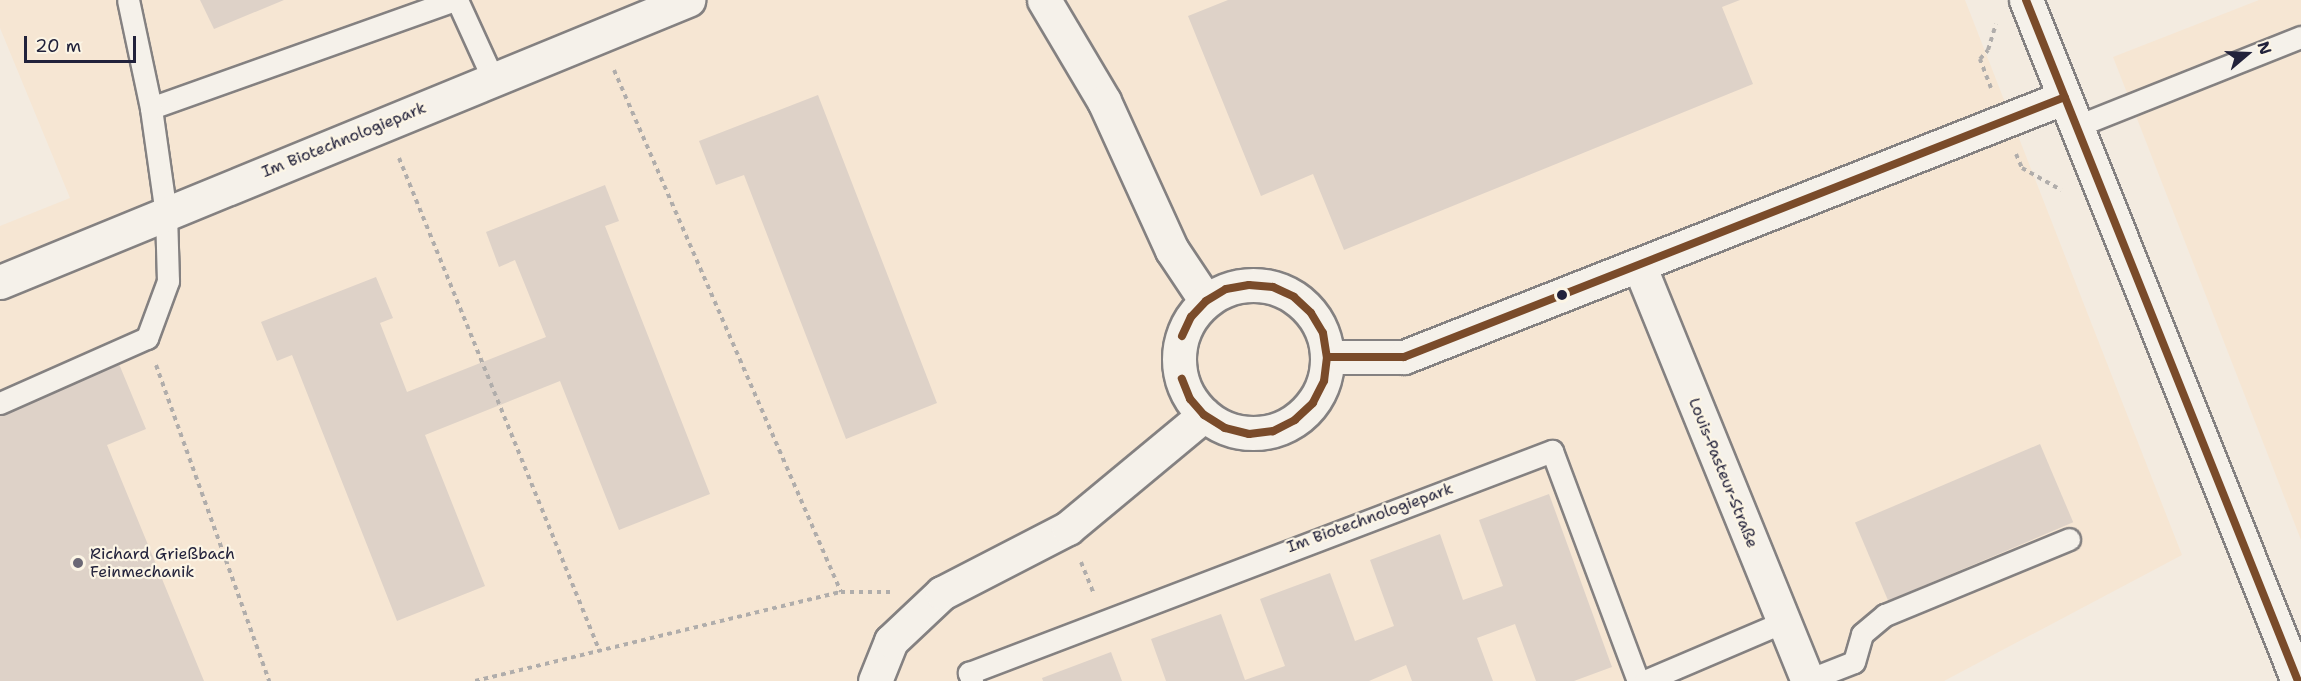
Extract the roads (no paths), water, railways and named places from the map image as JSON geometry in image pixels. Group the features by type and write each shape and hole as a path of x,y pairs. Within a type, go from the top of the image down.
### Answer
{"street":[{"name":"Im Biotechnologiepark","path":"0,282 688,0"},
{"path":"1044,0 1104,101 1172,250 1206,301"},
{"path":"2026,0 2298,681"},
{"path":"1327,357 1404,357 2005,122 2071,112"},
{"name":"Louis-Pasteur-Straße","path":"1639,265 1808,681"},
{"path":"1249,285 1283,292 1311,313 1323,333 1327,357 1324,381 1313,403 1295,420 1273,431 1249,434 1225,428 1204,415 1190,399 1182,379 1179,358 1186,327 1206,301 1226,289 1249,285"},
{"path":"875,681 891,641 942,593 1068,528 1204,415"}],"lane":[{"path":"0,403 147,338 168,281 166,214 151,108 128,0"},
{"path":"151,108 456,0 493,79"},
{"path":"2071,112 2301,37"},
{"name":"Im Biotechnologiepark","path":"972,681 969,673 1552,451 1638,681"},
{"path":"1808,681 1854,662 1862,634 1885,615 2069,539"},
{"path":"1645,681 1783,622"}],"place":[{"name":"Richard Grießbach Feinmechanik","path":"78,563"}]}
